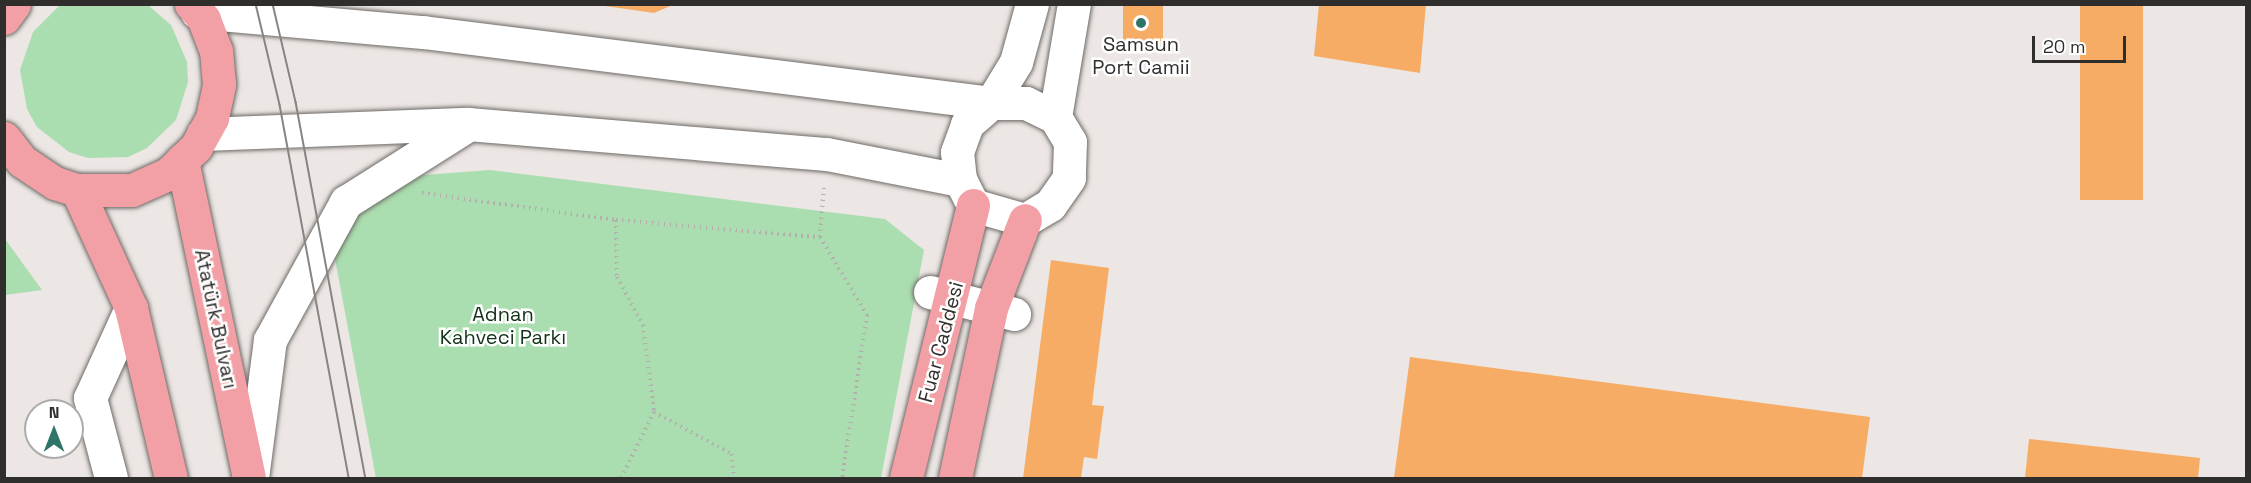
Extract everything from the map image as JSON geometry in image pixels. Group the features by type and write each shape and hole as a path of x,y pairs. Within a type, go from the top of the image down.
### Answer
{"main road":[{"path":"4,18 14,4"},
{"path":"5,138 22,161 55,183 77,190 132,190 168,174 182,160 212,118 219,84 216,51 194,8"},
{"name":"Atatürk Bulvarı","path":"182,160 251,478"},
{"path":"77,190 131,308 171,478"},
{"name":"Fuar Caddesi","path":"906,478 941,295 966,192"},
{"name":"Fuar Caddesi","path":"954,478 1002,311 1025,220"}],"street":[{"path":"966,192 957,152 968,124 991,103 1016,62 1032,4"},
{"path":"1055,117 1074,4"},
{"path":"194,8 423,32 991,103 1026,103 1055,117 1070,142 1069,178 1050,205 1025,220 966,192 827,154 468,124 202,134"},
{"path":"251,478 270,340 346,202 368,185 468,124"},
{"path":"941,295 1002,311"},
{"path":"111,478 90,398 131,308"}],"path":[{"path":"827,154 820,237 867,315 842,478"},
{"path":"368,185 616,220 820,237"},
{"path":"616,220 617,277 643,325 654,412 621,478"},
{"path":"654,412 732,454 734,478"}],"green space":[{"path":"60,5 148,5 171,25 187,62 188,82 176,120 147,148 128,157 88,158 69,152 37,127 27,109 20,70 33,32"},
{"name":"Adnan Kahveci Parkı","path":"490,170 885,219 924,250 881,478 376,478 330,232 398,177"},
{"path":"5,239 42,290 5,295"}],"building":[{"path":"606,4 675,4 654,13 605,6"},
{"path":"1319,4 1426,4 1420,73 1314,56"},
{"path":"2080,4 2143,4 2143,200 2080,200"},
{"name":"Samsun Port Camii","path":"1123,5 1163,5 1163,41 1123,41"},
{"path":"1051,260 1109,268 1092,405 1104,406 1097,459 1084,457 1081,478 1023,478"},
{"path":"1410,357 1870,417 1862,478 1394,478"},
{"path":"2029,439 2200,458 2198,478 2025,478"}],"tram line":[{"path":"256,4 280,105 349,478"},
{"path":"273,4 296,102 366,478"}],"place":[{"name":"Samsun Port Camii","path":"1141,23"}]}
